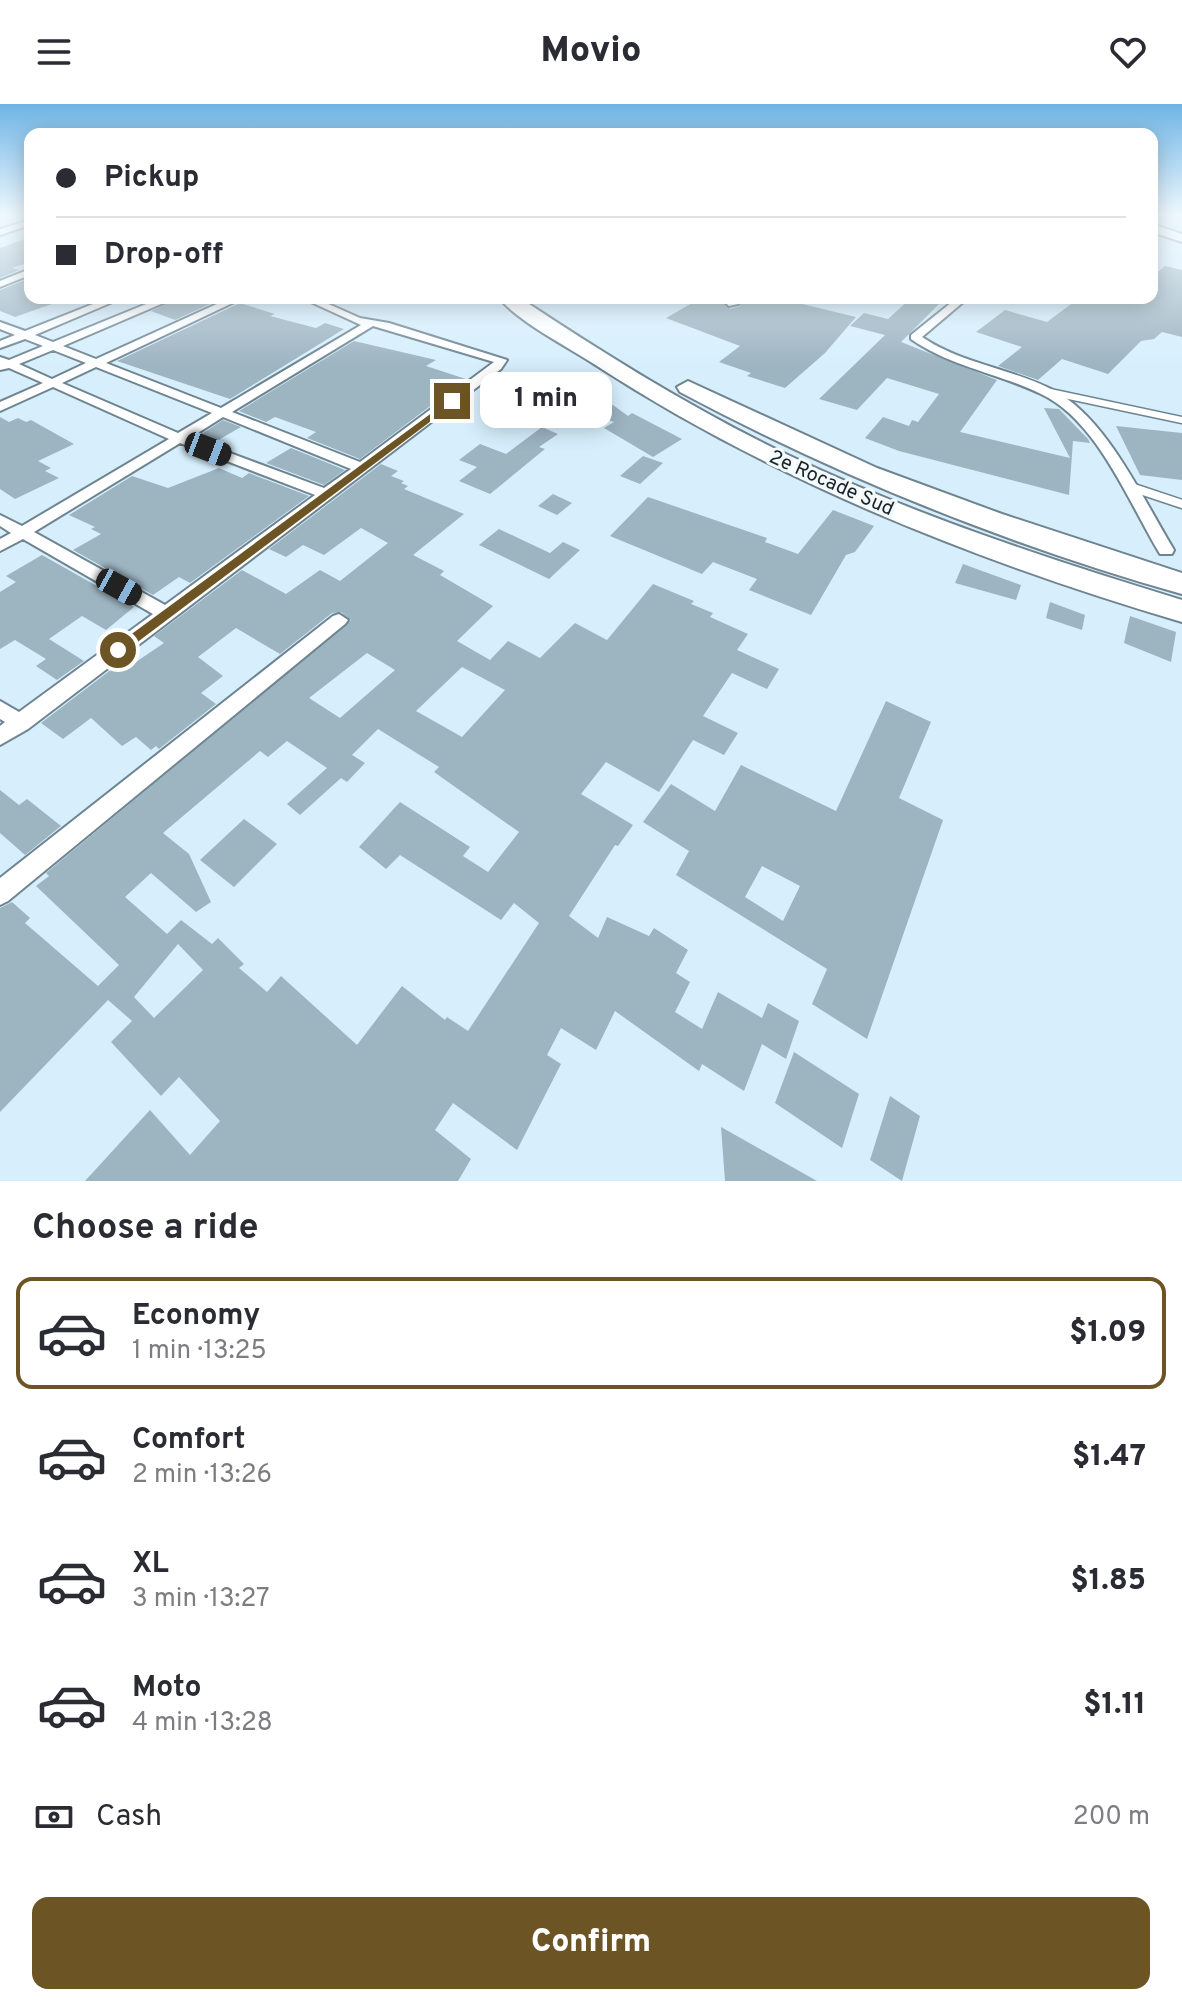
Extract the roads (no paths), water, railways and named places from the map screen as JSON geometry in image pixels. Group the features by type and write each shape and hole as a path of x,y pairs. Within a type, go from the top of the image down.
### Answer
{"highway":[{"name":"2e Rocade Sud","path":"517,304 638,383 782,461 982,543 1182,611"},
{"name":"2e Rocade Sud","path":"550,304 632,355 790,440 945,504 1182,584"}],"street":[{"path":"0,284 24,274"},
{"path":"0,345 102,304"},
{"path":"3,364 156,304"},
{"path":"0,407 225,304"},
{"path":"0,737 497,367 501,360 385,325 369,324 321,304"},
{"path":"956,304 915,337 952,356 1050,392 1075,406 1091,425 1166,550"},
{"path":"127,316 141,320"},
{"path":"0,546 369,324"},
{"path":"0,325 362,468"},
{"path":"155,325 169,330"},
{"path":"3,364 178,438 327,494"},
{"path":"0,520 167,614"},
{"path":"0,893 339,620"},
{"path":"0,709 21,723"}],"lane":[{"path":"1050,392 1182,420"},
{"path":"1127,486 1182,504"}]}
